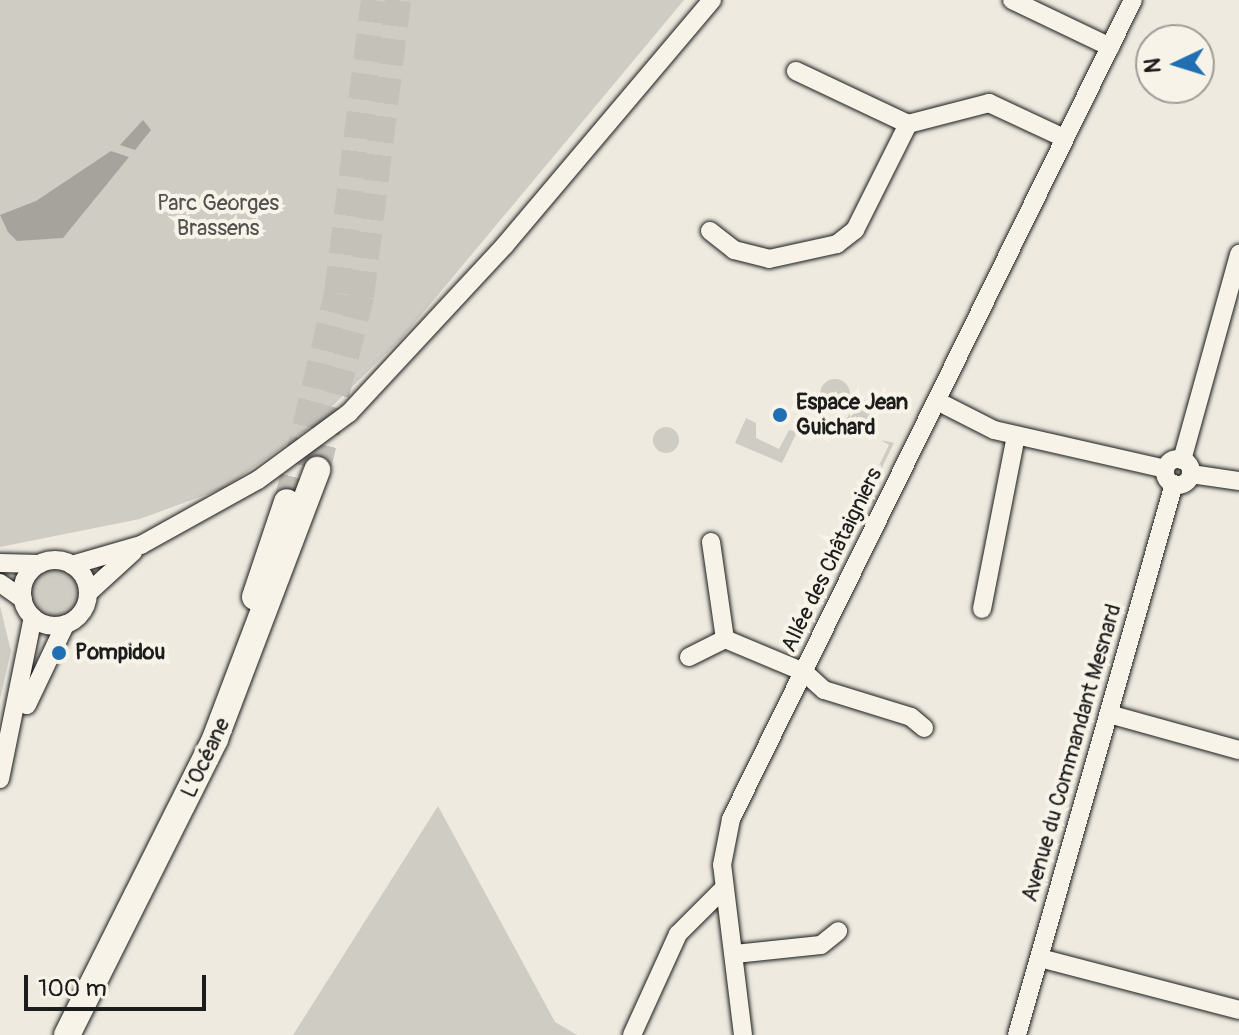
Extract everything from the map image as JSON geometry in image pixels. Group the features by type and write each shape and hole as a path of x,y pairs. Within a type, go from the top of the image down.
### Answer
{"highway":[{"name":"L’Océane","path":"67,1035 226,714 317,470"},
{"name":"L’Océane","path":"47,1035 207,714 287,502"}],"street":[{"path":"0,563 72,565 141,545 258,480 339,422 469,281 497,237 581,148 712,0"},
{"path":"1012,0 1110,47"},
{"name":"Allée des Châtaigniers","path":"743,1035 735,954 724,888 731,819 1133,0"},
{"path":"796,71 908,124 989,103 1064,138"},
{"path":"710,231 734,250 769,259 842,242 855,230 908,124"},
{"name":"Avenue du Commandant Mesnard","path":"1017,1035 1239,254"},
{"path":"937,401 1016,436 1178,472 1239,481"},
{"path":"982,609 1016,436"},
{"path":"711,542 725,639"},
{"path":"8,749 65,625 83,611 88,593 141,545"},
{"path":"23,599 26,577 40,564"},
{"path":"72,565 88,593"},
{"path":"0,583 23,599 33,617 0,779"},
{"path":"33,617 65,625"},
{"path":"689,657 725,639 804,672 824,690 911,717 924,728"},
{"path":"1109,714 1239,750"},
{"path":"632,1035 678,934 724,888"},
{"path":"735,954 821,945 838,931"},
{"path":"1040,958 1239,1010"}],"green space":[{"name":"Parc Georges Brassens","path":"0,0 684,0 402,338 311,427 224,488 140,519 0,547"},
{"path":"835,379 846,383 850,394 846,405 835,409 824,405 820,394 824,383"},
{"path":"858,398 874,404 864,426 871,430 845,422"},
{"path":"746,418 756,423 756,438 779,449 789,430 797,432 782,463 735,443"},
{"path":"666,427 675,431 679,440 675,449 666,453 657,449 653,440 657,431"},
{"path":"881,440 894,443 870,492 878,496 873,504 853,491 867,490 889,445"},
{"path":"55,565 73,573 81,591 73,609 55,617 37,609 29,591 37,573"},
{"path":"0,606 11,651 0,699"},
{"path":"438,806 555,1022 577,1035 293,1035"}],"shaded area":[{"path":"143,120 151,130 135,150 120,145"},
{"path":"111,151 129,157 63,238 17,241 8,232 0,215 36,201"}],"tunnel":[{"path":"287,502 337,293 374,0"},
{"path":"317,470 361,297 398,0"}],"place":[{"name":"Espace Jean Guichard","path":"780,415"},
{"name":"Pompidou","path":"59,653"}]}
